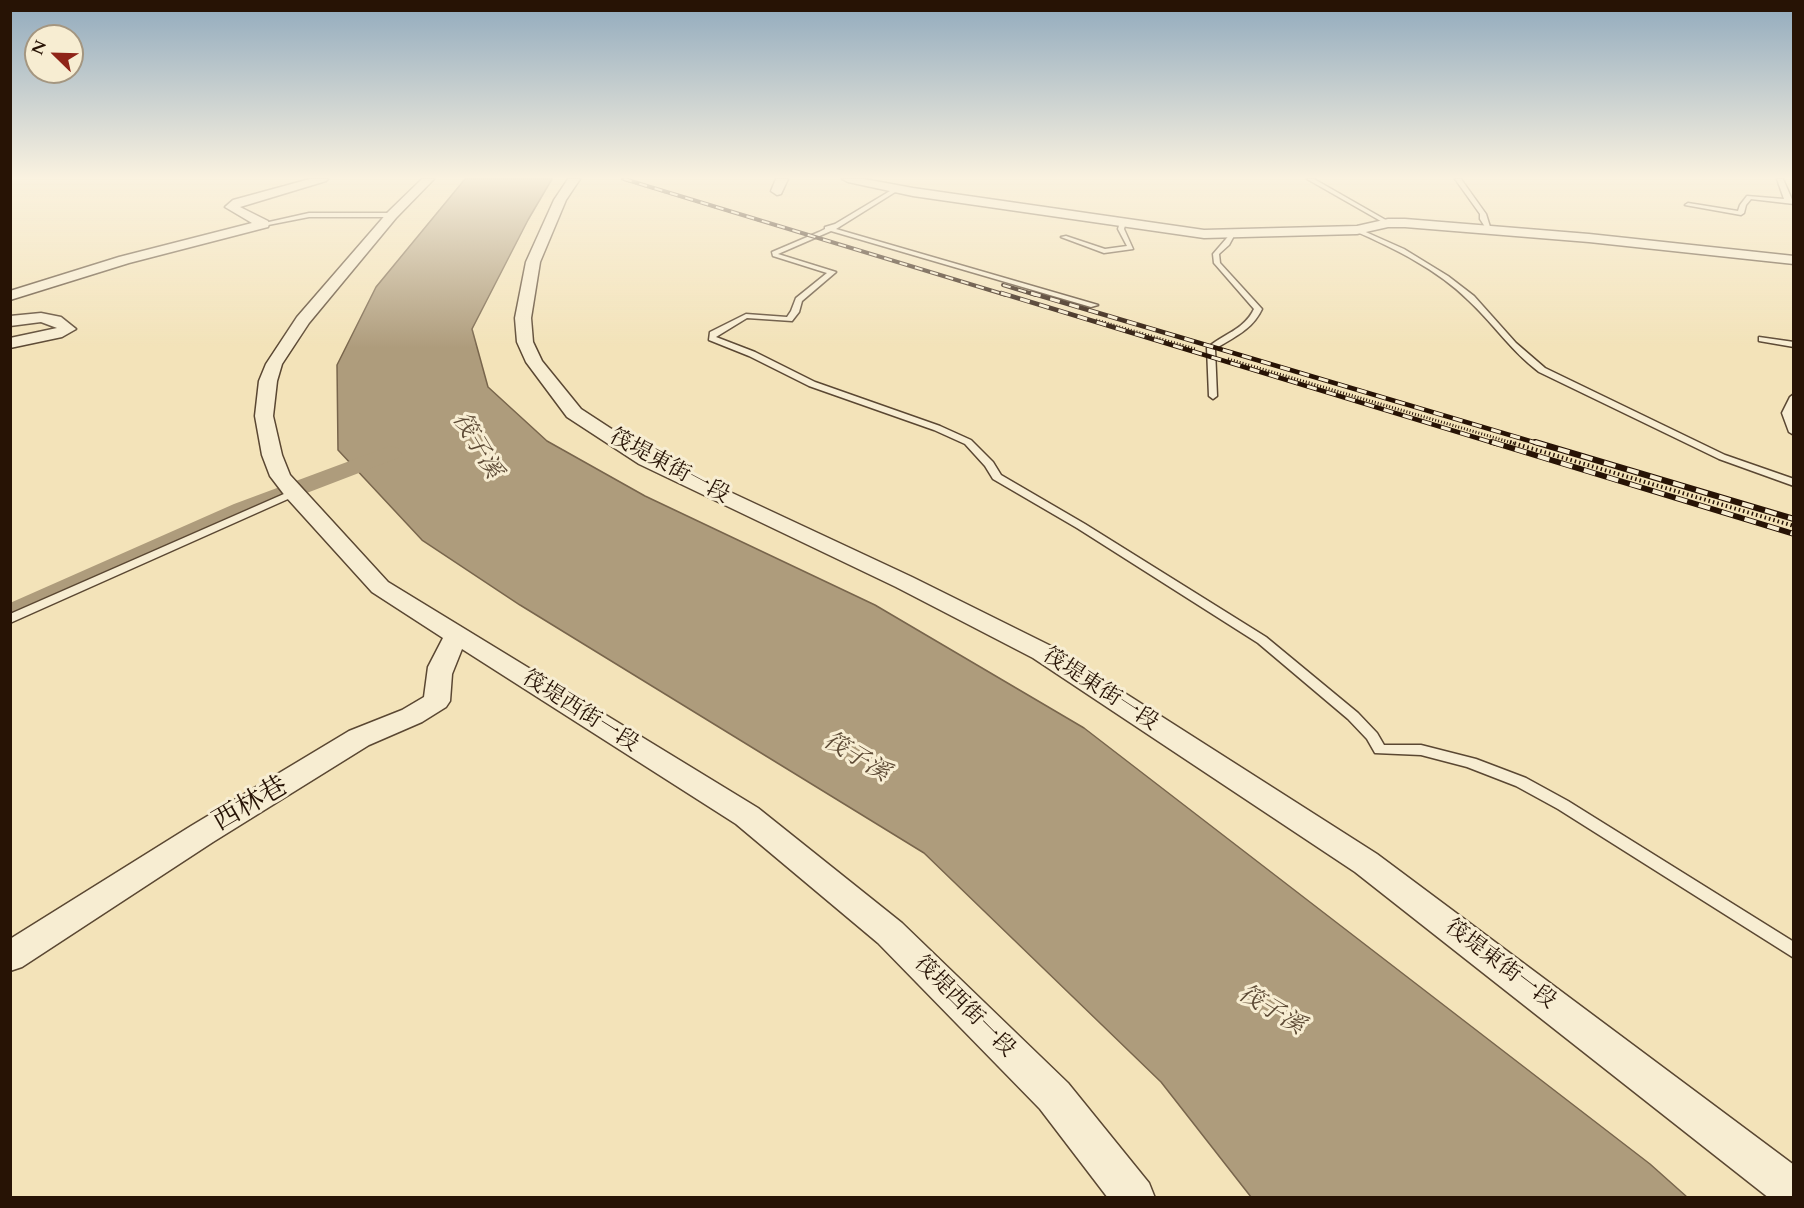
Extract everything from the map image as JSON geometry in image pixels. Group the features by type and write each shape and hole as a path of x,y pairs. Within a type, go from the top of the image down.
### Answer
{"street":[{"path":"10,296 124,260 219,235"},
{"name":"筏堤西街一段","path":"375,235 303,320 274,364 265,398 267,435 280,476 293,493 380,587 747,816 890,933 1054,1096 1134,1197"},
{"name":"筏堤東街一段","path":"545,235 533,262 523,318 525,342 534,362 573,413 646,460 904,582 1041,652 1366,863 1794,1191"},
{"path":"1552,235 1794,260"},
{"path":"10,321 39,317 52,318 62,322 68,329 56,334 10,343"},
{"name":"西林巷","path":"10,957 202,834 359,738 412,716 437,701 435,685 440,664 457,636"}],"lane":[{"path":"813,235 774,253 832,272 799,300 792,317 789,319 746,316 713,334 712,338 753,354 812,384 937,428 968,442 989,464 997,477 1081,526 1262,640 1353,716 1372,736 1380,750 1421,750 1471,763 1521,782 1563,805 1794,951"},
{"path":"853,235 1094,305"},
{"path":"1064,237 1104,251 1131,248 1124,235"},
{"path":"1213,396 1211,348 1243,331 1255,318 1258,309 1217,263 1216,255 1227,244 1231,235"},
{"path":"1369,235 1457,286 1482,310 1526,360 1542,370 1722,457 1794,483"},
{"path":"1762,339 1794,345"},
{"path":"1794,397 1787,413 1794,432"},
{"path":"10,619 293,493"}],"water":[{"name":"筏子溪","path":"419,235 520,235 472,329 488,387 547,441 645,496 875,605 1084,728 1650,1164 1687,1197 1251,1197 1161,1082 924,853 520,605 422,540 338,450 337,365 376,287"}],"waterway":[{"path":"10,614 243,509 390,453"}],"railway":[{"path":"810,235 1006,295"},
{"path":"1003,285 1036,295"},
{"path":"1001,293 1497,444"},
{"path":"1031,293 1540,444"},
{"path":"1492,442 1794,534"},
{"path":"1535,442 1794,519"}]}
